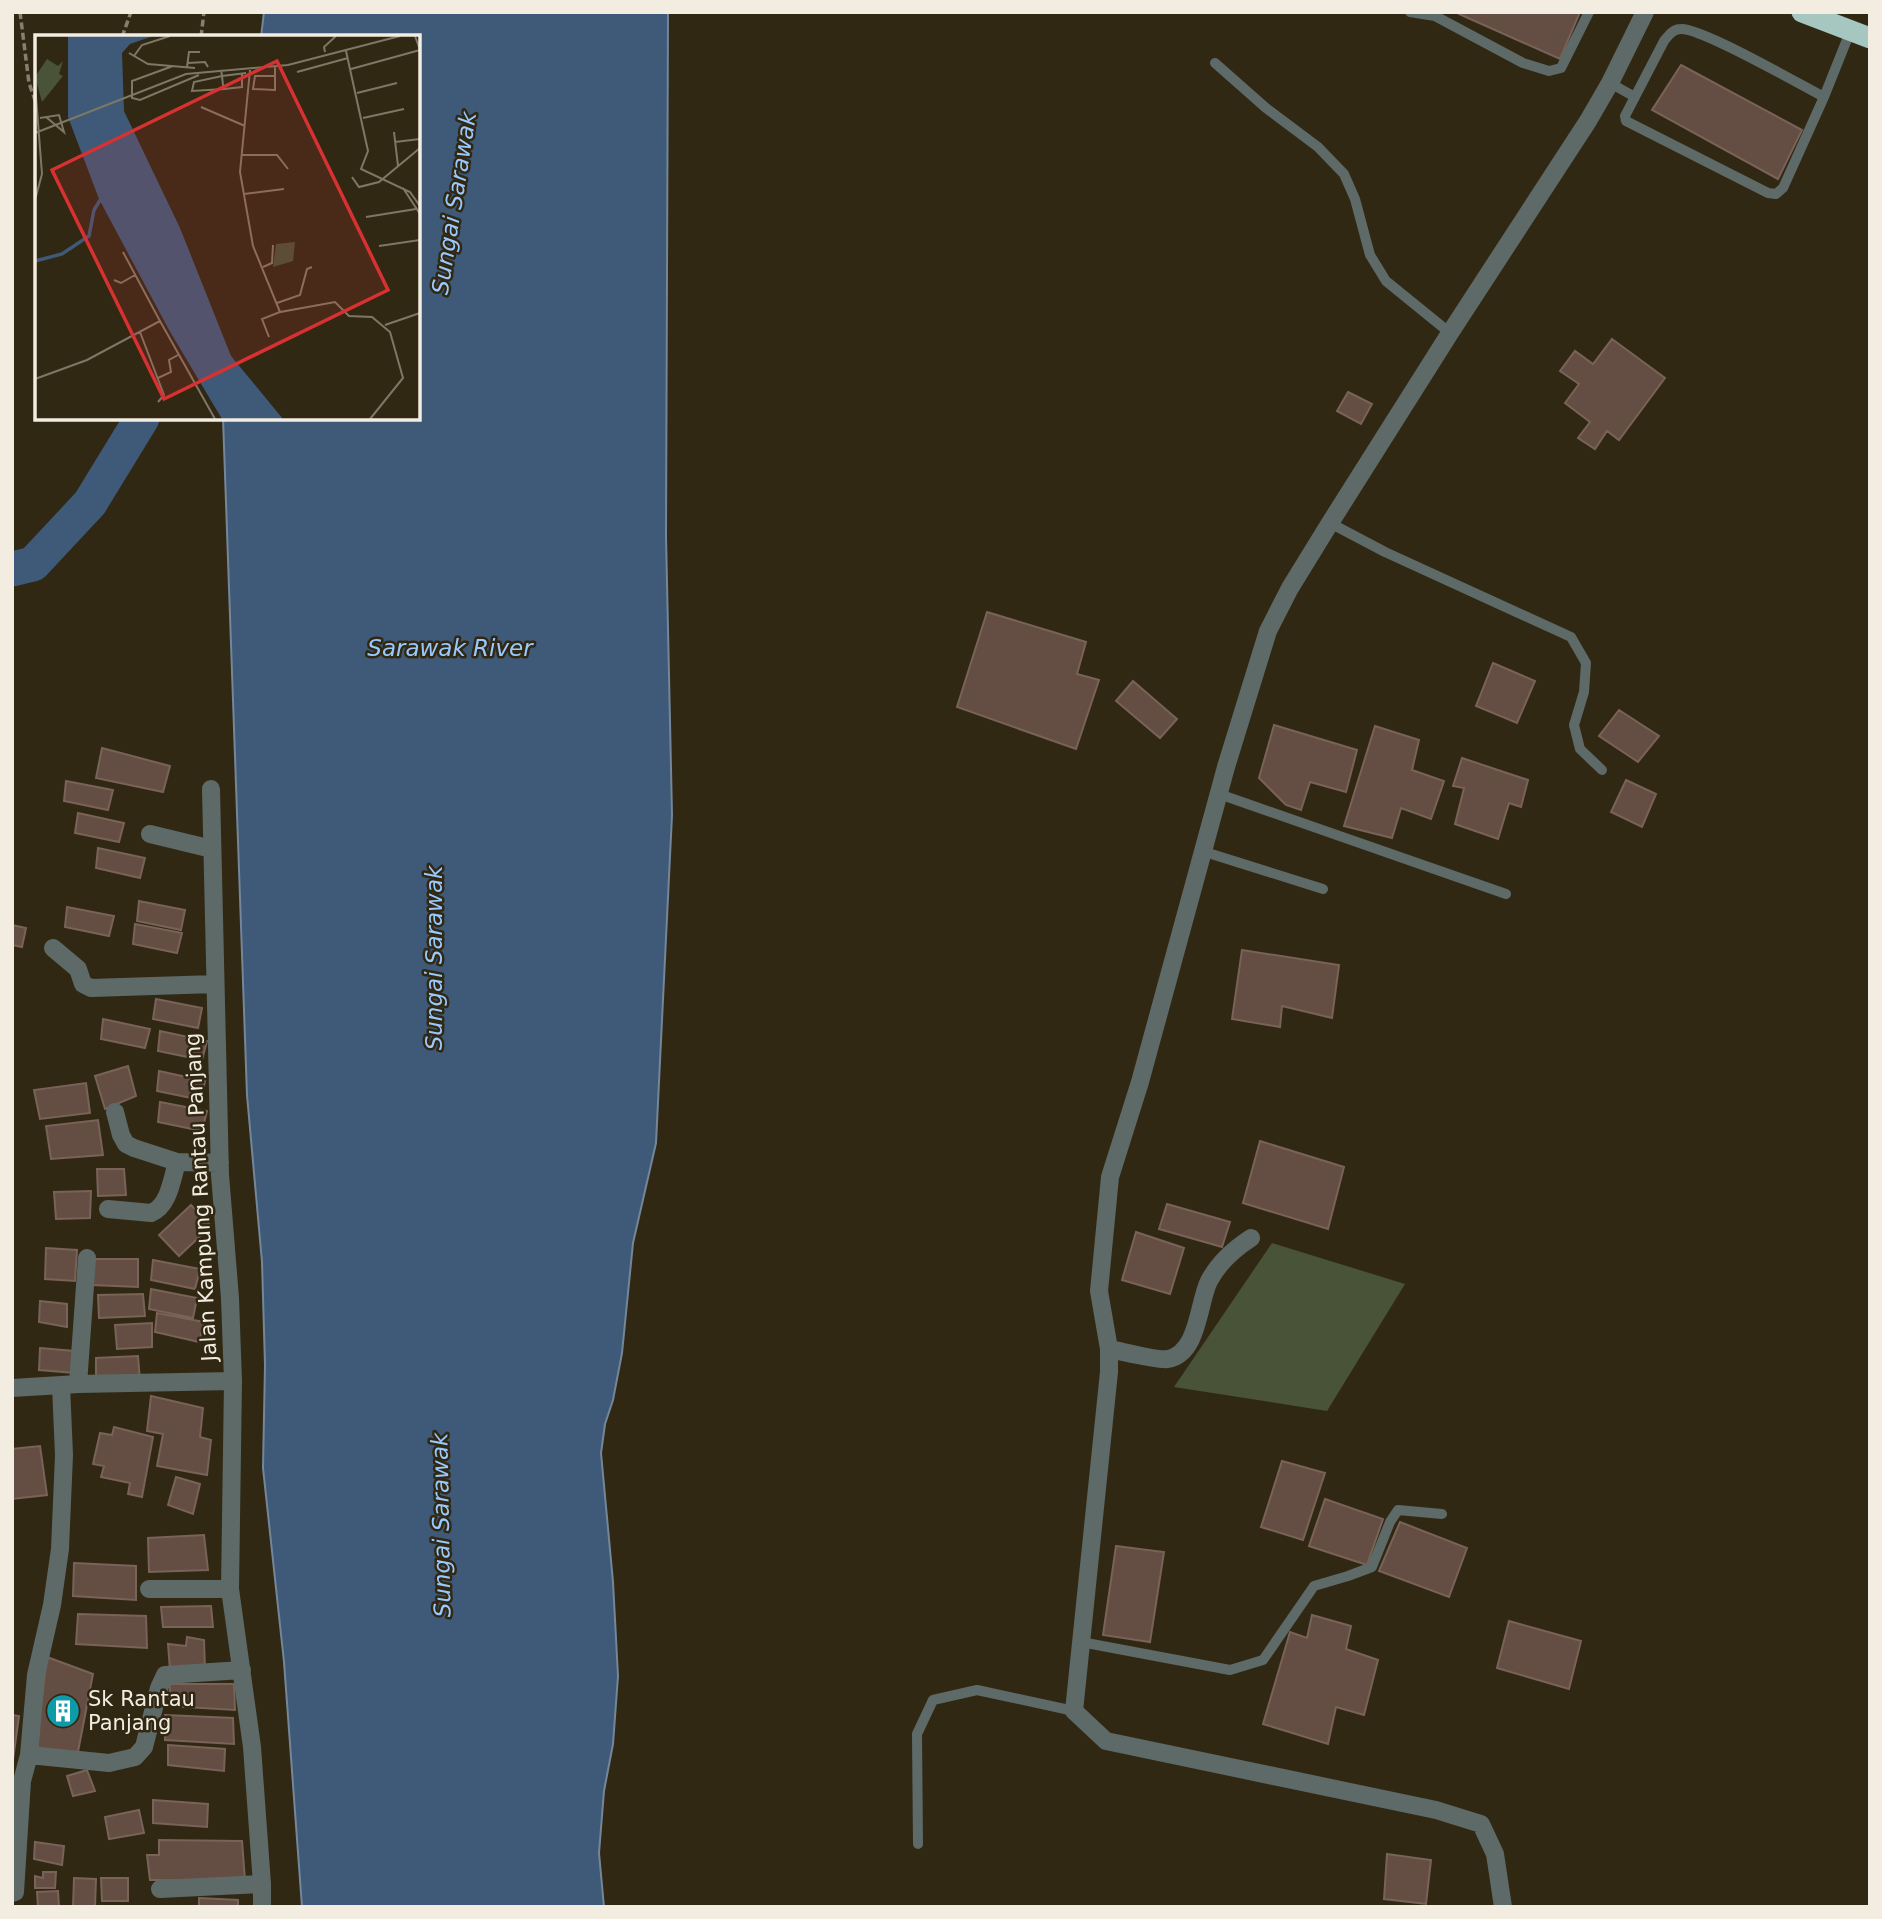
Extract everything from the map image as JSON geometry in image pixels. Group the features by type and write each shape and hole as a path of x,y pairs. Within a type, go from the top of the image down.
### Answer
{"highway":[{"path":"1801,12 1860,35"}],"street":[{"path":"1503,1907 1496,1854 1481,1824 1436,1810 1106,1741 1074,1711 1109,1372 1099,1292 1110,1177 1140,1082 1219,794 1268,631 1290,588 1330,523 1588,121 1645,12"},
{"name":"Jalan Kampung Rantau Panjang","path":"12,1388 233,1381 220,1163 211,789"},
{"path":"150,834 212,849"},
{"path":"53,948 78,969 83,984 91,988 215,984"},
{"path":"115,1112 126,1144 177,1162 220,1163"},
{"path":"108,1209 151,1213 157,1211 168,1193 177,1162"},
{"path":"1108,1349 1167,1359 1181,1353 1193,1335 1209,1281 1233,1250 1251,1238"},
{"path":"15,1897 17,1781 29,1755 37,1675 52,1605 60,1549 69,1385 87,1258"},
{"path":"233,1381 230,1589 252,1747 262,1907"},
{"path":"149,1590 230,1589"},
{"path":"29,1755 109,1763 135,1757 144,1747 161,1680 165,1675 242,1670"},
{"path":"160,1889 262,1884"}],"lane":[{"path":"1410,12 1435,14 1523,63 1549,71 1561,68 1590,12"},
{"path":"1824,96 1709,38 1683,28 1674,30 1664,41 1625,116 1626,121 1776,194 1783,188 1824,96 1860,35"},
{"path":"1215,63 1266,108 1318,147 1344,174 1355,199 1370,255 1386,281 1450,333"},
{"path":"1610,83 1635,97"},
{"path":"1330,523 1385,552 1572,637 1586,663 1584,692 1574,725 1580,749 1602,770"},
{"path":"1219,794 1506,894"},
{"path":"1205,852 1323,889"},
{"path":"1081,1642 1230,1670 1263,1660 1314,1586 1371,1567 1398,1510 1441,1514"},
{"path":"918,1844 917,1734 933,1700 977,1690 1074,1711"}],"path":[{"path":"20,12 29,83 35,100"},
{"path":"123,35 131,12"},
{"path":"201,35 204,12"}],"green space":[{"path":"1272,1243 1405,1284 1327,1411 1174,1387"}],"water":[{"name":"Sarawak River","path":"264,12 668,12 666,536 672,815 656,1143 633,1243 622,1353 601,1453 613,1582 618,1676 613,1744 604,1791 599,1853 604,1907 302,1907 284,1662 263,1468 265,1365 262,1262 247,1095 223,420 420,420 420,35 261,35"}],"building":[{"path":"1580,12 1560,59 1459,14"},
{"path":"1681,65 1802,130 1778,179 1652,110"},
{"path":"1612,339 1665,378 1619,440 1607,431 1595,449 1578,438 1590,422 1565,403 1579,384 1560,371 1575,351 1593,364"},
{"path":"1348,392 1372,404 1361,424 1337,411"},
{"path":"987,612 1086,642 1077,674 1099,680 1076,749 957,707"},
{"path":"1493,663 1535,681 1517,723 1476,706"},
{"path":"1133,681 1177,719 1160,738 1116,701"},
{"path":"1619,710 1659,736 1638,762 1599,736"},
{"path":"1274,725 1357,750 1346,792 1310,782 1301,810 1286,805 1259,778"},
{"path":"1375,726 1419,740 1412,770 1444,781 1431,819 1401,808 1392,838 1344,826"},
{"path":"102,748 170,766 163,792 96,778"},
{"path":"1462,758 1528,780 1521,807 1509,803 1498,839 1455,824 1464,788 1453,786"},
{"path":"1626,780 1656,794 1642,827 1611,812"},
{"path":"66,781 113,790 108,810 64,801"},
{"path":"78,813 124,823 119,842 75,833"},
{"path":"98,848 145,858 140,878 96,868"},
{"path":"139,901 185,910 181,930 137,921"},
{"path":"67,907 114,916 109,936 65,927"},
{"path":"135,924 182,933 177,953 133,944"},
{"path":"12,925 26,928 22,947 12,945"},
{"path":"1242,950 1339,965 1332,1018 1282,1006 1280,1027 1232,1019"},
{"path":"156,999 202,1008 198,1028 153,1019"},
{"path":"103,1019 150,1029 145,1048 101,1039"},
{"path":"160,1031 207,1041 202,1060 158,1051"},
{"path":"128,1066 136,1096 105,1109 95,1076"},
{"path":"159,1071 205,1081 201,1100 157,1091"},
{"path":"86,1083 90,1113 40,1119 34,1090"},
{"path":"160,1102 207,1111 202,1131 158,1122"},
{"path":"98,1120 103,1155 51,1159 46,1126"},
{"path":"1260,1141 1344,1167 1328,1229 1243,1203"},
{"path":"97,1169 124,1169 126,1195 98,1196"},
{"path":"91,1191 90,1218 56,1219 54,1192"},
{"path":"1167,1204 1230,1222 1222,1247 1159,1229"},
{"path":"191,1205 211,1226 179,1256 159,1235"},
{"path":"1136,1232 1184,1248 1170,1294 1122,1280"},
{"path":"46,1248 77,1250 75,1281 45,1279"},
{"path":"94,1259 138,1259 138,1287 92,1285"},
{"path":"153,1260 200,1269 195,1289 151,1280"},
{"path":"151,1289 197,1298 193,1318 149,1309"},
{"path":"143,1294 145,1316 99,1318 98,1295"},
{"path":"40,1301 67,1304 67,1327 39,1322"},
{"path":"157,1313 204,1322 199,1342 155,1332"},
{"path":"152,1323 152,1347 117,1349 115,1325"},
{"path":"40,1348 74,1351 74,1373 39,1370"},
{"path":"138,1356 140,1381 96,1380 96,1358"},
{"path":"151,1396 203,1408 200,1437 211,1440 207,1475 157,1466 163,1434 147,1431"},
{"path":"114,1427 153,1437 142,1497 128,1494 130,1483 101,1477 104,1466 93,1464 100,1433 112,1435"},
{"path":"40,1446 47,1495 12,1499 12,1449"},
{"path":"1282,1461 1325,1473 1303,1540 1261,1527"},
{"path":"176,1477 200,1484 193,1514 168,1505"},
{"path":"1325,1499 1383,1519 1367,1565 1309,1546"},
{"path":"1400,1522 1467,1548 1449,1597 1379,1571"},
{"path":"204,1535 208,1570 149,1572 148,1538"},
{"path":"1116,1546 1164,1552 1150,1642 1103,1635"},
{"path":"74,1563 136,1566 136,1600 73,1596"},
{"path":"211,1606 213,1627 163,1627 161,1607"},
{"path":"78,1614 146,1616 147,1648 76,1644"},
{"path":"1312,1615 1351,1626 1346,1649 1378,1660 1364,1715 1336,1707 1328,1744 1263,1724 1290,1632 1307,1638"},
{"path":"1509,1621 1581,1641 1569,1689 1497,1668"},
{"path":"187,1637 204,1640 205,1671 170,1670 168,1644 186,1646"},
{"name":"Sk Rantau Panjang","path":"47,1657 93,1674 77,1757 36,1747"},
{"path":"170,1684 234,1684 235,1710 169,1706"},
{"path":"12,1715 19,1716 12,1767"},
{"path":"165,1715 233,1718 234,1744 165,1740"},
{"path":"168,1745 225,1749 224,1771 168,1765"},
{"path":"87,1770 95,1791 73,1796 67,1776"},
{"path":"153,1800 208,1804 207,1827 153,1823"},
{"path":"139,1810 144,1833 109,1839 105,1817"},
{"path":"159,1840 242,1841 245,1880 150,1880 147,1855 159,1855"},
{"path":"35,1842 64,1846 62,1865 34,1859"},
{"path":"1387,1854 1431,1860 1426,1904 1384,1899"},
{"path":"43,1872 56,1872 55,1888 35,1888 35,1876 43,1878"},
{"path":"74,1878 96,1879 95,1907 73,1907"},
{"path":"101,1878 128,1878 128,1901 102,1901"},
{"path":"58,1891 59,1907 38,1907 37,1892"},
{"path":"199,1898 238,1900 238,1907 199,1907"}],"waterway":[{"path":"12,569 33,564 90,503 141,420"}],"place":[{"name":"Sk Rantau Panjang","path":"63,1711"}],"water label":[{"name":"Sungai Sarawak","path":"454,203"},
{"name":"Sungai Sarawak","path":"434,958"},
{"name":"Sungai Sarawak","path":"441,1525"}]}
